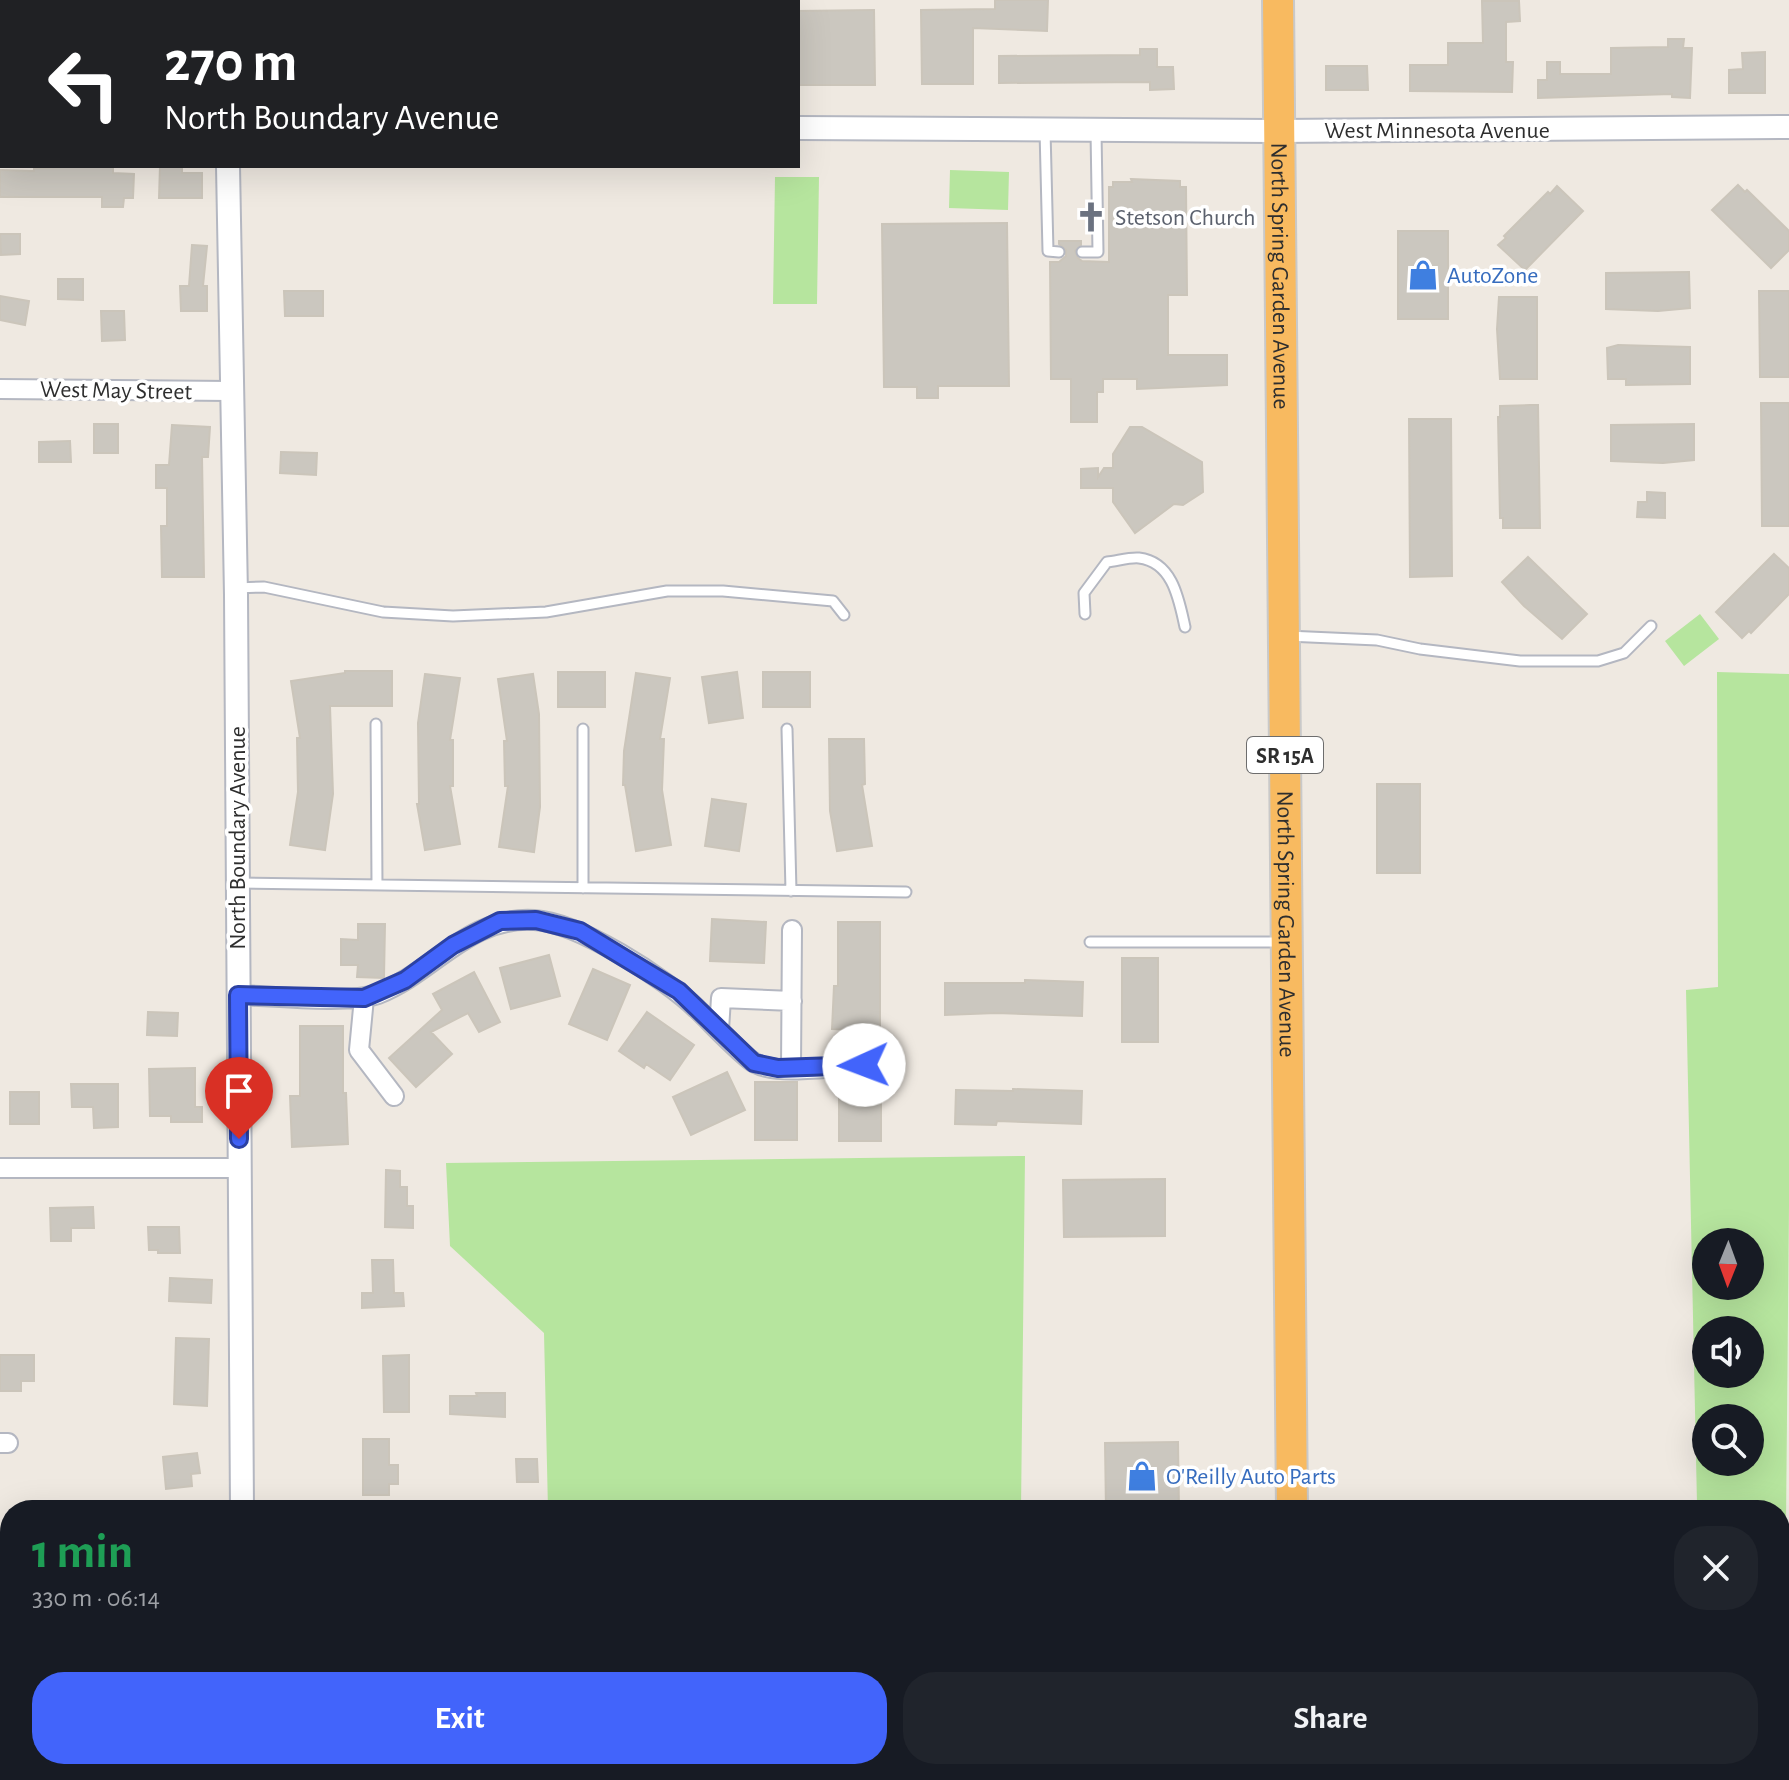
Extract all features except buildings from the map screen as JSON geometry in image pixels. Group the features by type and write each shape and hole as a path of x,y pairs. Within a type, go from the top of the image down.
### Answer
{"highway":[{"name":"North Spring Garden Avenue","path":"1278,0 1292,1500"}],"street":[{"name":"West Minnesota Avenue","path":"800,128 1279,131 1789,127"},
{"name":"North Boundary Avenue","path":"228,168 235,588 242,1500"},
{"name":"West May Street","path":"0,389 231,391"},
{"path":"238,995 364,998 405,980 453,945 500,921 536,920 580,931 679,991 754,1063 778,1068 864,1065"},
{"path":"791,1068 792,930"},
{"path":"364,998 359,1050 394,1096"},
{"path":"719,1030 721,998 792,1001"},
{"path":"0,1168 239,1168"}],"lane":[{"path":"1045,130 1048,251 1059,252"},
{"path":"1082,252 1098,252 1096,130"},
{"path":"1085,614 1084,593 1107,562 1140,558 1166,571 1178,597 1185,627"},
{"path":"235,588 264,587 383,612 453,616 546,612 667,591 723,591 833,601 844,615"},
{"path":"1284,636 1377,640 1420,649 1520,661 1598,661 1624,653 1651,626"},
{"path":"376,724 377,885"},
{"path":"583,729 583,888"},
{"path":"787,729 791,891"},
{"path":"238,883 906,892"},
{"path":"1090,942 1287,942"}],"green space":[{"path":"950,170 1009,172 1008,210 949,208"},
{"path":"775,177 819,177 817,304 773,304"},
{"path":"1700,614 1719,639 1684,666 1665,641"},
{"path":"1717,672 1789,674 1786,1500 1697,1500 1696,1476 1764,1476 1764,1404 1695,1404 1695,1388 1764,1388 1764,1316 1693,1316 1693,1300 1764,1300 1764,1228 1692,1228 1692,1270 1686,990 1718,987"},
{"path":"1025,1156 1021,1500 548,1500 544,1333 450,1246 446,1163"}],"place":[{"name":"Stetson Church","path":"1091,217"},
{"name":"AutoZone","path":"1423,275"},
{"name":"O'Reilly Auto Parts","path":"1142,1476"}],"route":[{"path":"239,1139 238,995 364,998 405,980 453,945 500,921 536,920 580,931 679,991 754,1063 778,1068 864,1065"}]}
